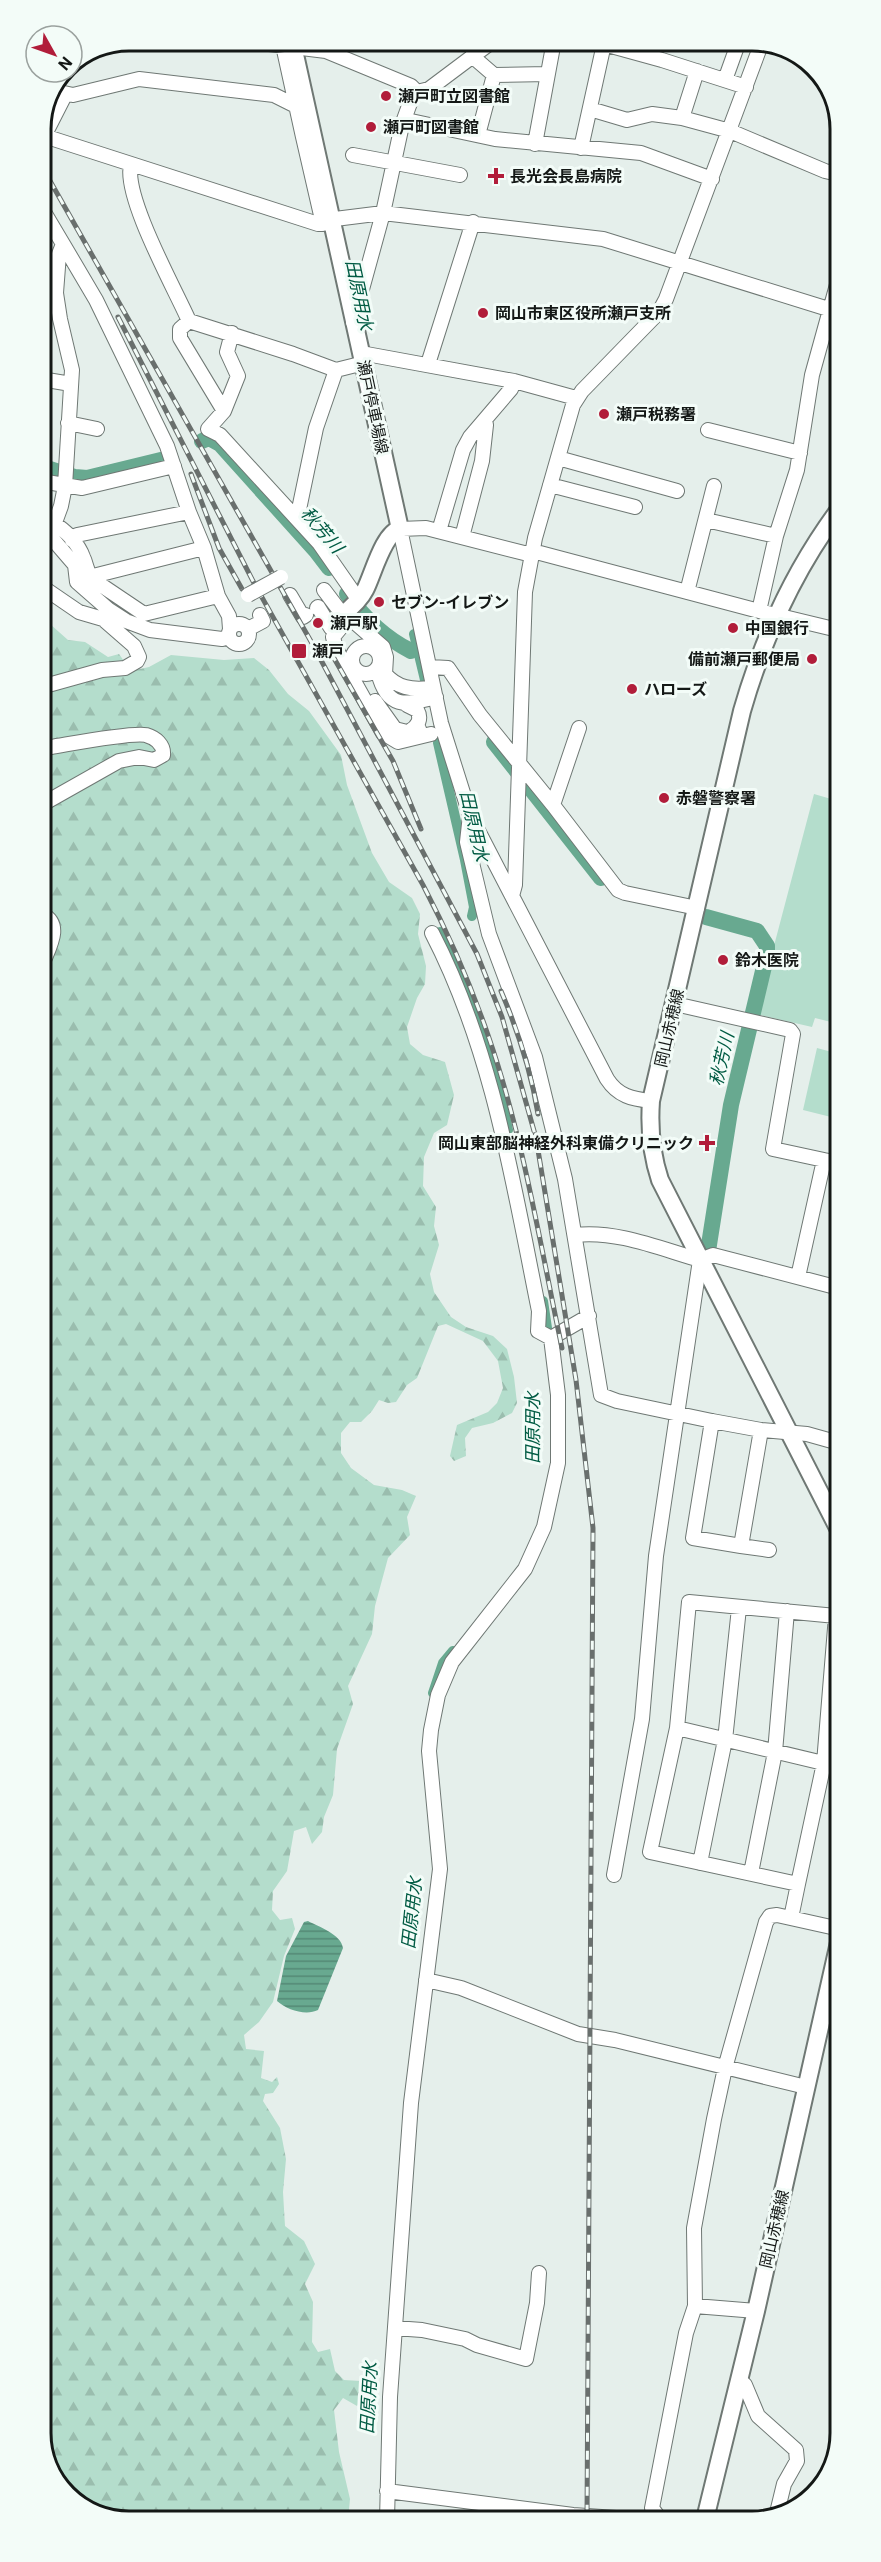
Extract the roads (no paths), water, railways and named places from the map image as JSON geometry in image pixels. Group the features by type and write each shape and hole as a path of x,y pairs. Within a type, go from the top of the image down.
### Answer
{"main road":[{"name":"瀬戸停車場線","path":"290,51 327,223 363,358 400,529"},
{"name":"岡山赤穂線","path":"830,523 804,561 775,616 742,711 651,1101 650,1142 660,1180 830,1512"},
{"path":"348,618 364,592 388,538 400,529"},
{"name":"岡山赤穂線","path":"707,2511 756,2311 830,1982"}],"street":[{"path":"289,51 294,105 308,136"},
{"path":"326,51 411,86 417,92"},
{"path":"353,322 410,103 417,92 429,89 479,51"},
{"path":"535,144 552,51"},
{"path":"581,148 590,109 597,51"},
{"path":"629,51 746,87"},
{"path":"725,80 735,51"},
{"path":"512,896 515,885 523,618 532,553 550,485 576,398 659,312 666,300 759,51"},
{"path":"472,56 494,75 548,74"},
{"path":"682,118 697,71"},
{"path":"478,135 494,75"},
{"path":"60,93 139,79 274,95 294,105"},
{"path":"590,109 627,120 652,114 682,118 730,131 830,172"},
{"path":"405,117 411,121 478,135 535,144 641,153 712,179"},
{"path":"51,141 327,223 335,219 383,213 603,239 830,310"},
{"path":"353,155 460,175"},
{"path":"131,165 131,185 137,207 189,321 232,333 336,370 363,358 428,364 514,381 576,398"},
{"path":"428,364 473,222"},
{"path":"51,224 102,311 167,446 189,512 204,548 218,596 235,627"},
{"path":"51,528 61,506 65,478 71,382 69,351 56,293 59,254 63,244"},
{"path":"189,321 180,329 180,338 224,411"},
{"path":"759,612 776,536 797,471 812,375 830,323"},
{"path":"232,333 227,352 238,376 224,411 208,429 220,435 319,543 348,618 343,640 354,666 388,722 401,731 441,723"},
{"path":"297,519 316,428 336,370"},
{"path":"51,381 71,382"},
{"path":"439,531 463,450 470,437 511,389 514,381"},
{"path":"462,537 482,461 485,420"},
{"path":"68,423 97,429"},
{"path":"708,430 800,453"},
{"path":"558,458 677,491"},
{"path":"51,480 65,478 82,488 174,466"},
{"path":"550,485 635,507"},
{"path":"687,592 714,486"},
{"path":"72,540 77,535 189,512"},
{"path":"706,520 776,536"},
{"path":"651,1101 624,1096 614,1089 470,815 433,692 430,667 400,529 411,527 439,531 540,553 759,612 830,628"},
{"path":"51,535 72,540 82,554 86,572 92,579 144,614 218,596"},
{"path":"51,537 75,565 77,582 134,646 139,657 137,661 125,668 102,670 51,684"},
{"path":"92,579 97,575 204,548"},
{"path":"249,595 281,577"},
{"path":"324,590 380,658 378,674 388,693 399,703 417,710 420,718 417,726 410,731"},
{"path":"51,593 79,612 106,615 150,630 222,639 235,627 264,621 260,615"},
{"path":"290,595 303,617 318,607 331,628 348,618"},
{"path":"348,618 383,647 386,657 384,670 389,679 411,690 433,692"},
{"path":"348,618 333,637 336,649 383,734 398,742 431,734"},
{"path":"354,666 353,653 360,647 373,647"},
{"path":"354,666 368,674 378,667"},
{"path":"430,667 448,668 480,715 618,890 697,908"},
{"path":"407,705 433,692"},
{"path":"553,805 579,729"},
{"path":"51,747 142,735 158,741 164,750 163,755 154,760 140,757 119,761 51,800"},
{"path":"470,815 467,842 489,934 534,1057 565,1179 602,1395 616,1401 712,1421 760,1430 807,1434 830,1440"},
{"path":"51,923 54,931 51,940"},
{"path":"432,933 459,990 481,1053 497,1112 525,1241 539,1311 538,1331 551,1338"},
{"path":"675,1004 790,1030 793,1035 772,1149 830,1161"},
{"path":"798,1277 824,1160"},
{"path":"582,1272 586,1239 590,1234"},
{"path":"575,1235 611,1236 700,1260 713,1255 830,1286"},
{"path":"614,1875 642,1719 656,1556 700,1260"},
{"path":"551,1338 589,1316"},
{"path":"387,2511 390,2397 410,2114 440,1869 429,1750 431,1730 438,1695 452,1662 525,1569 544,1527 558,1463 558,1395 551,1338"},
{"path":"712,1421 693,1538 770,1550"},
{"path":"741,1546 760,1430"},
{"path":"798,1884 650,1852 677,1728 689,1602 830,1615"},
{"path":"700,1863 725,1740 739,1608"},
{"path":"751,1873 775,1752 788,1611"},
{"path":"791,1918 824,1763 830,1695"},
{"path":"677,1728 830,1764"},
{"path":"654,2511 652,2508 687,2333 695,2306 694,2228 725,2068 766,1922 770,1916 830,1927"},
{"path":"426,1980 461,1988 578,2034 615,2040 806,2087"},
{"path":"395,2328 422,2330 465,2339 477,2345 526,2358 537,2303 539,2273"},
{"path":"695,2306 756,2311"},
{"path":"739,2380 745,2385 759,2416 796,2450 797,2462 784,2484 779,2506"},
{"path":"387,2492 541,2511"}],"waterway":[{"name":"秋芳川","path":"202,441 209,438 220,444 329,568"},
{"name":"秋芳川","path":"51,469 75,477 87,478 165,459"},
{"name":"秋芳川","path":"347,594 376,627 411,651"},
{"name":"田原用水","path":"414,634 426,684"},
{"name":"秋芳川","path":"494,742 601,878"},
{"name":"田原用水","path":"438,743 465,860 474,907 472,916"},
{"name":"秋芳川","path":"706,917 757,931 767,946 731,1105 708,1251"},
{"name":"田原用水","path":"440,932 480,1030 496,1079 508,1130"},
{"name":"田原用水","path":"543,1301 547,1328"},
{"name":"田原用水","path":"433,1693 443,1663 453,1651"}],"railway":[{"path":"51,183 313,645 477,954 502,1017 536,1138 576,1380 593,1528 587,2511"},
{"path":"118,317 255,585 423,885 458,958 488,1035 511,1112 530,1190 562,1348"},
{"path":"191,474 219,548 242,589"},
{"path":"331,653 393,761 421,829"},
{"path":"501,991 523,1051 538,1114"}],"place":[{"name":"瀬戸町立図書館","path":"386,96"},
{"name":"瀬戸町図書館","path":"371,127"},
{"name":"長光会長島病院","path":"496,176"},
{"name":"岡山市東区役所瀬戸支所","path":"483,313"},
{"name":"瀬戸税務署","path":"604,414"},
{"name":"セブン-イレブン","path":"379,602"},
{"name":"瀬戸駅","path":"318,623"},
{"name":"中国銀行","path":"733,628"},
{"name":"瀬戸","path":"299,651"},
{"name":"備前瀬戸郵便局","path":"812,659"},
{"name":"ハローズ","path":"632,689"},
{"name":"赤磐警察署","path":"664,798"},
{"name":"鈴木医院","path":"723,960"},
{"name":"岡山東部脳神経外科東備クリニック","path":"707,1143"}]}
